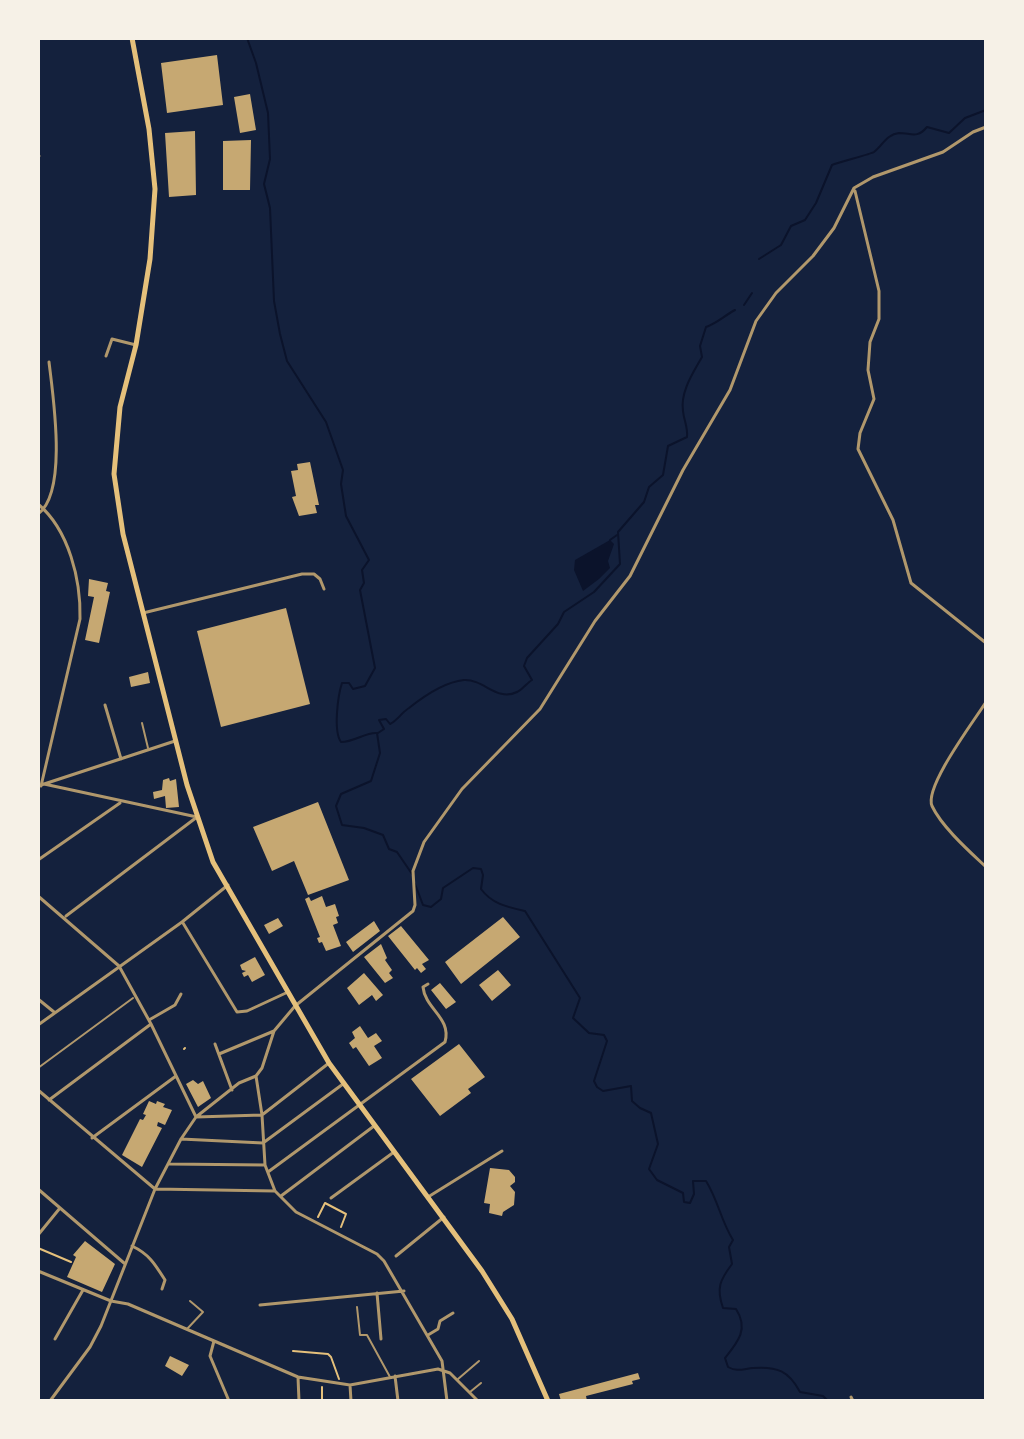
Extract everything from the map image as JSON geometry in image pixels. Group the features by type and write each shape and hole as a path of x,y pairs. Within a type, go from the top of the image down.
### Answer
{"main road":[{"path":"132,38 149,129 155,189 150,259 136,345 120,407 114,474 123,534 197,817 213,862 329,1063 444,1217 512,1319 548,1401"}],"street":[{"path":"50,1401 90,1347 155,1189 196,1117 256,1076 262,1068 274,1031 295,1006 413,911 413,871 433,826 462,789 540,709 595,621 630,576 683,470 730,390 756,321 776,293 813,256 834,228 854,188 873,177 943,152 986,127"},
{"path":"854,188 879,291 879,319 870,342 868,370 874,399 860,433 858,449 893,520 911,583 986,643"},
{"path":"38,283 38,296"},
{"path":"106,356 112,339 136,345"},
{"path":"38,514 50,503 56,461 49,362"},
{"path":"38,504 57,526 68,550 81,599 80,619 41,785"},
{"path":"143,613 302,574 314,574 324,589"},
{"path":"986,702 935,782 930,798 932,806 960,842 986,867"},
{"path":"105,705 121,759"},
{"path":"41,785 175,741"},
{"path":"41,785 197,817"},
{"path":"38,860 66,837 123,801"},
{"path":"64,918 197,817"},
{"path":"38,1025 182,922 228,885"},
{"path":"38,896 119,966 196,1117"},
{"path":"182,922 237,1012 247,1011 288,992"},
{"path":"267,1173 445,1042 445,1024 424,995 423,987 428,984"},
{"path":"49,1100 175,1005 181,994"},
{"path":"38,999 55,1013"},
{"path":"219,1054 274,1031"},
{"path":"215,1044 232,1090"},
{"path":"196,1117 262,1115 329,1063"},
{"path":"92,1138 176,1076"},
{"path":"256,1076 265,1165 275,1191 296,1212 377,1254 404,1291 442,1361 447,1401"},
{"path":"181,1139 263,1143 343,1084"},
{"path":"38,1090 155,1189 275,1191"},
{"path":"280,1196 374,1126"},
{"path":"428,1197 502,1151"},
{"path":"331,1198 394,1152"},
{"path":"169,1164 265,1165"},
{"path":"38,1189 124,1263"},
{"path":"38,1235 60,1208"},
{"path":"396,1256 444,1217"},
{"path":"132,1246 152,1259 165,1280 162,1289"},
{"path":"38,1271 111,1301 128,1304 298,1377 350,1385 438,1369 457,1379 478,1401"},
{"path":"55,1339 83,1290"},
{"path":"260,1305 404,1291"},
{"path":"377,1293 381,1339"},
{"path":"428,1335 438,1329 440,1321 453,1313"},
{"path":"214,1341 210,1356 229,1401"},
{"path":"298,1377 299,1401"},
{"path":"392,1377 398,1401"},
{"path":"350,1385 351,1401"}],"lane":[{"path":"142,723 148,750"},
{"path":"38,1068 136,995"},
{"path":"186,1330 203,1312 190,1301"},
{"path":"357,1307 360,1335 367,1335 392,1377"},
{"path":"457,1379 479,1361"},
{"path":"469,1392 481,1383"}],"path":[{"path":"316,1222 325,1203 346,1214 338,1233"},
{"path":"38,1248 71,1262"},
{"path":"293,1351 328,1354 341,1385"},
{"path":"322,1401 323,1382"}],"water":[{"path":"610,540 614,544 608,561 610,568 583,591 574,570 575,560"}],"building":[{"path":"217,55 223,105 167,113 161,63"},
{"path":"250,94 256,130 240,133 234,97"},
{"path":"195,131 196,195 169,197 165,133"},
{"path":"251,140 250,190 223,190 223,141"},
{"path":"310,462 319,505 315,505 317,513 299,516 292,497 296,496 291,471 298,470 297,464"},
{"path":"89,579 108,583 106,591 110,592 99,643 85,640 94,597 88,596"},
{"path":"286,608 310,704 221,727 197,631"},
{"path":"148,672 150,683 131,687 129,677"},
{"path":"169,778 170,781 176,779 179,807 166,808 165,796 154,799 153,792 162,790 163,780"},
{"path":"318,802 349,880 308,895 294,861 272,871 253,827"},
{"path":"322,896 326,907 335,904 339,916 336,917 338,923 333,925 341,946 326,951 322,942 319,943 317,938 320,937 305,899 309,897 311,901"},
{"path":"503,917 520,937 461,984 445,962"},
{"path":"278,918 283,926 269,934 264,925"},
{"path":"374,921 380,931 353,952 346,942"},
{"path":"401,926 429,960 422,964 426,969 421,973 417,968 415,970 388,936"},
{"path":"381,944 393,978 385,983 364,957"},
{"path":"255,957 265,975 252,982 248,975 244,977 242,973 246,971 240,965"},
{"path":"498,970 511,985 492,1001 479,985"},
{"path":"364,973 383,995 376,1001 372,995 359,1005 347,988"},
{"path":"440,983 456,1002 446,1009 431,990"},
{"path":"360,1026 368,1038 376,1033 382,1041 374,1046 382,1058 369,1066 356,1047 353,1049 349,1043 355,1038 352,1032"},
{"path":"459,1044 485,1077 468,1089 471,1093 440,1116 411,1079"},
{"path":"193,1080 198,1084 203,1081 211,1098 198,1107 186,1084"},
{"path":"149,1101 165,1104 163,1107 172,1110 165,1125 158,1122 157,1126 162,1128 142,1167 122,1155 140,1119 143,1120 146,1115 143,1114"},
{"path":"490,1168 509,1170 515,1177 515,1182 510,1186 515,1192 514,1205 502,1216 489,1213 490,1204 484,1203"},
{"path":"85,1241 115,1264 102,1292 67,1277 76,1257 73,1255"},
{"path":"170,1356 189,1365 182,1376 165,1366"},
{"path":"638,1373 640,1379 632,1381 633,1384 586,1396 587,1401 561,1401 559,1394"}],"waterway":[{"path":"247,38 268,113 270,159 264,184 270,208 274,301 280,334 287,361 326,422 343,470 341,484 346,516 369,560 362,570 364,583 360,590 375,668 365,686 353,689 349,683 342,683 337,722 341,742 377,733 380,753 371,781 341,794 336,806 342,825 383,835 389,849 397,852 412,874"},
{"path":"759,259 781,245 791,226 805,220 832,165 874,152 895,134 917,134 927,127 949,133 965,118 986,110"},
{"path":"744,305 752,293"},
{"path":"378,733 384,729 379,720 386,719 390,724 421,699 449,684 471,681 510,694 532,680 524,666 527,658 558,624 564,612 594,592 620,564 618,532 644,502 649,487 663,475 668,446 687,437 683,397 702,357 700,346 706,327 735,310"},
{"path":"610,540 617,535"},
{"path":"415,884 423,905 431,907 441,899 443,888 473,868 481,869 481,889 485,894 500,904 525,911 580,998 573,1018 589,1033 604,1035 607,1041 594,1081 597,1087 603,1091 631,1086 632,1101 651,1113 658,1144 649,1169 657,1180 683,1193 684,1202 690,1203 694,1194 693,1181 706,1181 714,1196 733,1240 729,1247 732,1264 720,1284 721,1301 723,1308 736,1309 742,1323 738,1341 725,1358 728,1367 737,1370 776,1369 787,1375 800,1392 823,1396 828,1401"}]}
